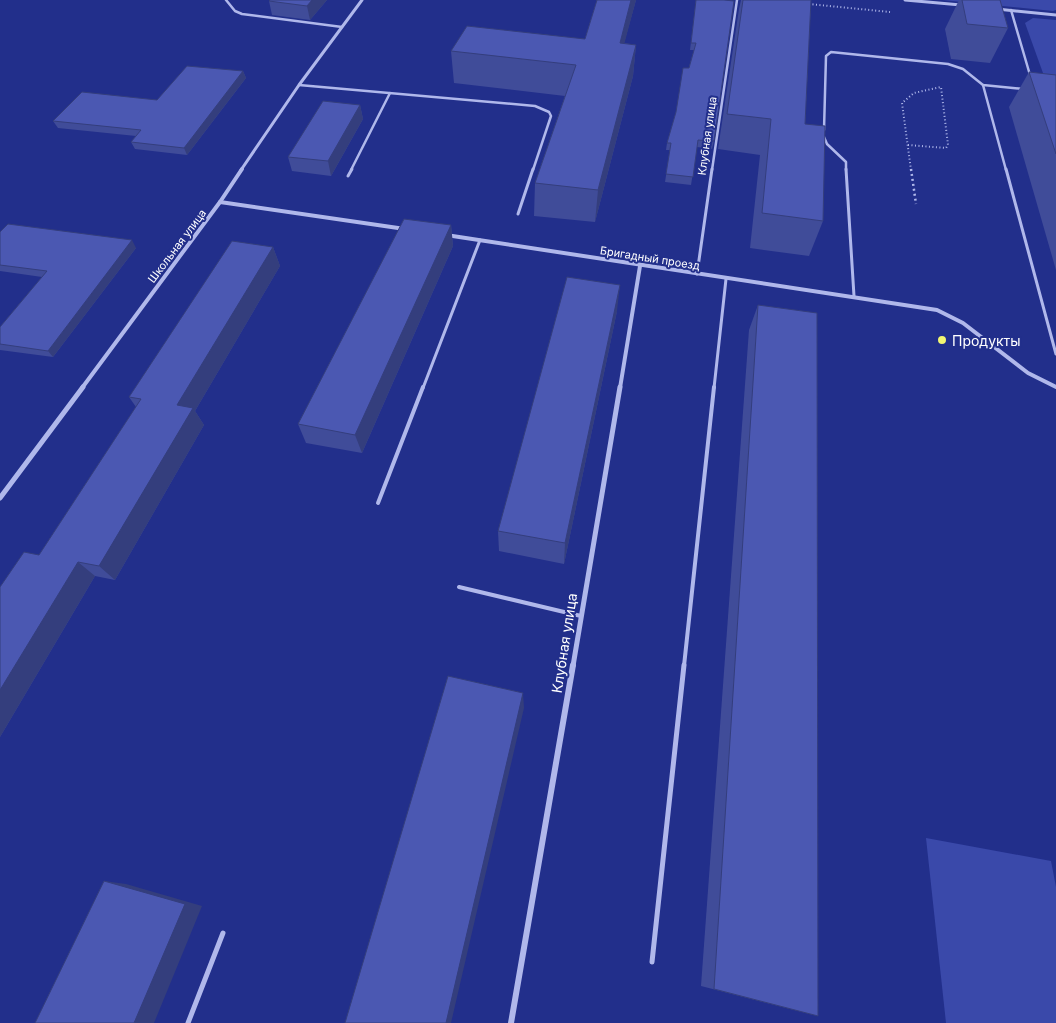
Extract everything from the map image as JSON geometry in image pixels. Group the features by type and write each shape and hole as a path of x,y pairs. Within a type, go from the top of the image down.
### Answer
{"street":[{"name":"Школьная улица","path":"0,498 220,202 299,85 362,0"},
{"path":"904,0 963,6"},
{"path":"992,8 1056,14"},
{"path":"220,202 413,230"},
{"name":"Бригадный проезд","path":"442,234 640,266 854,296 937,310 963,324 1028,373 1056,387"},
{"name":"Клубная улица","path":"511,1023 539,871 640,266"}],"lane":[{"path":"226,0 235,11 242,14 342,27"},
{"name":"Клубная улица","path":"697,274 737,0"},
{"path":"1011,10 1031,80"},
{"path":"854,296 846,162 843,156 824,140 827,54 835,52 948,64 963,69 983,85 1025,89"},
{"path":"299,85 535,106 549,112 551,116 518,214"},
{"path":"983,85 1056,354"},
{"path":"348,176 390,93"},
{"path":"378,503 480,240"},
{"path":"652,962 726,279"},
{"path":"458,587 581,616"},
{"path":"188,1023 224,933"}],"path":[{"path":"908,145 946,148 948,145 940,81"},
{"path":"916,204 902,103 917,92 941,87"}],"shaded area":[{"path":"942,0 1056,0 1056,10 1053,11"},
{"path":"1033,18 1056,20 1056,91 1048,87 1025,23"},
{"path":"926,838 1051,861 1056,887 1056,1023 946,1023"}],"building":[{"path":"270,0 312,0 307,6"},
{"path":"597,0 631,0 620,43 636,45 598,190 535,183 576,65 451,51 467,26 585,39"},
{"path":"696,0 734,1 714,141 698,140 693,177 666,174 671,143 667,143 676,112 683,68 689,68 696,43 691,43"},
{"path":"743,0 811,0 805,124 825,126 823,221 762,213 771,119 727,114"},
{"path":"962,0 1000,0 1008,28 967,24"},
{"path":"187,66 243,71 184,148 131,142 141,130 53,121 82,92 157,100"},
{"path":"1029,72 1056,75 1056,154"},
{"path":"323,101 360,105 328,161 288,157"},
{"path":"404,219 451,225 355,435 298,424"},
{"path":"8,224 132,240 48,351 0,344 0,327 47,271 0,265 0,232"},
{"path":"232,241 273,247 177,405 193,408 99,566 78,562 0,690 0,587 24,552 39,555 141,399 129,397"},
{"path":"567,277 620,285 565,543 498,531"},
{"path":"758,305 817,313 818,1016 714,989"},
{"path":"448,676 523,693 446,1023 345,1023"},
{"path":"104,881 185,904 134,1023 35,1023"}],"place":[{"name":"Продукты","path":"942,340"}]}
